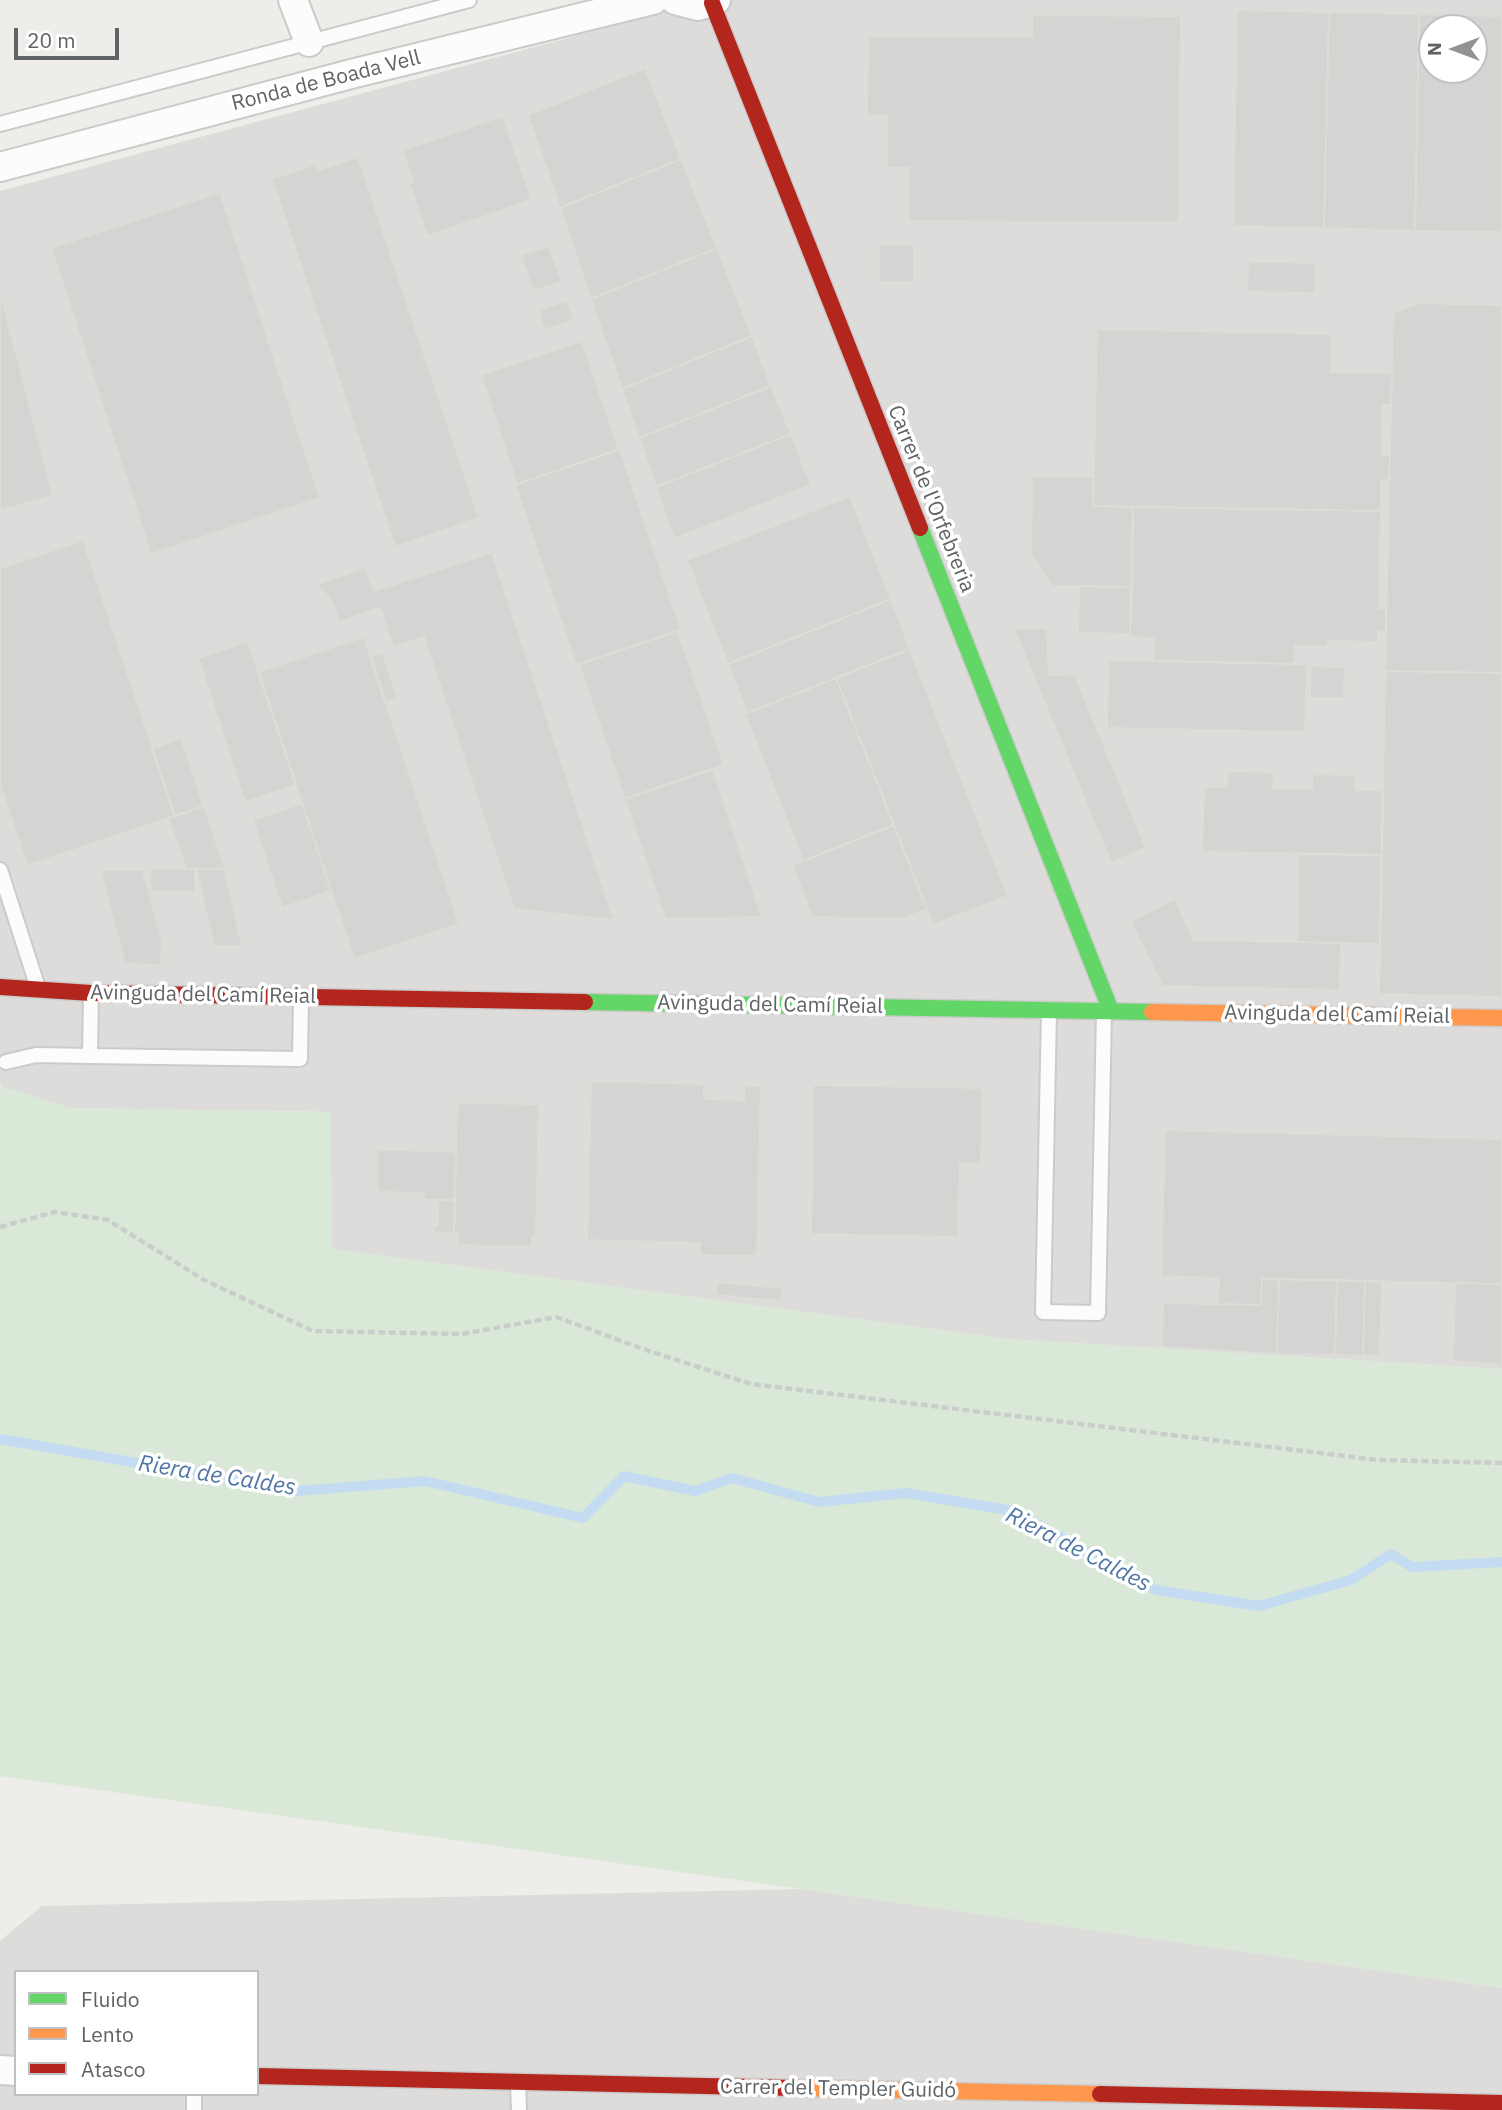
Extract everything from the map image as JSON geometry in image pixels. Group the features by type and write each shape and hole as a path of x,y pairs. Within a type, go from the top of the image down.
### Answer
{"street":[{"path":"293,0 309,42"},
{"name":"Ronda de Boada Vell","path":"0,167 355,73 653,0"},
{"path":"675,0 698,6 714,1"},
{"name":"Carrer de l'Orfebreria","path":"714,1 1107,1011"},
{"name":"Avinguda del Camí Reial","path":"0,987 91,993 1502,1018"},
{"name":"Avinguda del Camí Reial","path":"0,998 38,989"},
{"name":"Carrer del Templer Guidó","path":"259,2076 1502,2104"}],"lane":[{"path":"0,124 470,0"},
{"path":"0,870 38,989"},
{"path":"90,1056 91,993"},
{"path":"6,1062 36,1055 300,1059 301,997"},
{"path":"1049,1010 1043,1312 1098,1313 1107,1011"},
{"path":"518,2082 519,2110"}],"path":[{"path":"0,1227 55,1212 108,1220 204,1280 313,1331 462,1334 556,1317 751,1384 1378,1460 1502,1463"}],"shaded area":[{"path":"658,0 1502,0 1502,1369 1007,1339 331,1249 331,1112 70,1108 2,1087 0,191 653,15"},
{"path":"802,1889 1502,1988 1502,2110 0,2110 0,1941 42,1906"}],"green space":[{"path":"0,1081 2,1087 70,1108 331,1112 332,1249 1007,1339 1502,1369 1502,1988 0,1776"}],"building":[{"path":"1237,10 1329,12 1324,228 1233,226"},
{"path":"1329,12 1419,14 1415,231 1324,228"},
{"path":"1032,15 1181,16 1179,223 908,221 909,168 887,168 887,115 867,115 868,36 1032,37"},
{"path":"1488,16 1502,16 1502,232 1415,231 1418,68 1418,84 1488,84"},
{"path":"645,68 681,159 560,208 528,115"},
{"path":"503,116 532,200 427,236 409,183 413,182 402,150"},
{"path":"358,157 479,518 395,547 272,179 315,164 317,171"},
{"path":"681,159 717,248 591,299 560,208"},
{"path":"220,192 320,498 151,554 51,248"},
{"path":"879,244 914,245 914,282 879,282"},
{"path":"549,246 562,282 533,291 521,255"},
{"path":"717,248 752,336 622,389 591,299"},
{"path":"1248,261 1316,263 1315,293 1247,292"},
{"path":"0,291 53,496 0,510"},
{"path":"567,300 574,320 544,330 538,310"},
{"path":"1418,303 1502,305 1502,673 1385,671 1393,313"},
{"path":"1097,329 1331,334 1331,372 1392,373 1391,405 1383,405 1382,455 1390,455 1389,480 1381,480 1381,511 1093,506"},
{"path":"752,336 771,386 639,438 622,389"},
{"path":"582,341 619,450 517,484 481,375"},
{"path":"771,386 791,434 656,487 639,438"},
{"path":"791,434 811,485 674,539 656,487"},
{"path":"620,449 681,630 576,665 515,485"},
{"path":"1032,476 1094,477 1093,506 1133,507 1132,587 1052,586 1031,554"},
{"path":"850,496 891,599 728,664 687,560"},
{"path":"1133,507 1381,511 1379,608 1386,608 1386,631 1378,631 1378,642 1328,641 1328,647 1295,646 1295,664 1153,661 1154,638 1130,637"},
{"path":"83,540 175,816 27,866 0,785 0,568"},
{"path":"492,552 614,920 514,909 424,637 393,647 380,608 339,622 333,603 317,584 366,567 374,591"},
{"path":"1079,586 1132,587 1130,634 1078,633"},
{"path":"891,599 910,649 747,713 728,664"},
{"path":"1047,628 1049,675 1075,674 1146,848 1111,863 1014,629"},
{"path":"678,631 724,765 625,799 579,664"},
{"path":"364,637 459,924 354,959 258,672"},
{"path":"248,641 296,785 245,802 198,658"},
{"path":"910,649 1008,896 933,925 836,678"},
{"path":"383,653 397,698 385,702 370,656"},
{"path":"1108,660 1307,664 1305,732 1107,728"},
{"path":"1311,666 1345,667 1344,698 1310,698"},
{"path":"1385,671 1502,673 1502,997 1379,994"},
{"path":"836,678 894,825 803,861 745,714"},
{"path":"181,738 204,806 175,816 152,748"},
{"path":"713,769 762,917 665,919 625,799"},
{"path":"1228,771 1274,772 1273,788 1312,789 1312,774 1356,775 1356,790 1383,790 1382,855 1202,852 1204,787 1227,787"},
{"path":"302,803 331,891 282,908 253,820"},
{"path":"204,806 225,869 186,869 168,818"},
{"path":"894,825 927,909 903,919 812,917 792,865"},
{"path":"1298,854 1382,855 1380,944 1297,942"},
{"path":"150,869 195,869 195,892 151,892"},
{"path":"196,869 225,869 242,946 214,946"},
{"path":"100,870 143,870 162,941 161,965 125,964"},
{"path":"1175,899 1194,940 1341,943 1340,990 1162,986 1130,921"},
{"path":"591,1081 704,1084 704,1099 744,1100 744,1085 761,1086 757,1256 700,1255 700,1243 587,1240"},
{"path":"813,1085 983,1088 981,1164 960,1164 958,1237 811,1234"},
{"path":"457,1103 539,1104 536,1237 532,1237 532,1247 458,1245 458,1233 454,1233"},
{"path":"1165,1130 1502,1139 1502,1284 1262,1279 1261,1305 1218,1304 1219,1278 1161,1276"},
{"path":"377,1149 456,1152 455,1200 424,1200 424,1193 377,1192"},
{"path":"438,1200 455,1200 454,1233 434,1232 434,1226 438,1226"},
{"path":"1262,1279 1279,1279 1277,1354 1162,1347 1163,1303 1261,1305"},
{"path":"1279,1279 1337,1280 1335,1355 1277,1354"},
{"path":"1337,1280 1365,1281 1363,1356 1335,1355"},
{"path":"1365,1281 1382,1282 1380,1356 1363,1356"},
{"path":"717,1282 782,1288 781,1301 716,1295"},
{"path":"1455,1283 1502,1284 1502,1365 1453,1361"}],"waterway":[{"name":"Riera de Caldes","path":"0,1439 297,1491 425,1481 583,1518 624,1476 695,1491 732,1478 819,1502 906,1493 1013,1511 1156,1590 1259,1606 1351,1580 1391,1554 1412,1567 1502,1562"}],"traffic: fast":[{"path":"920,528 1111,1011"},
{"path":"585,1002 1152,1012"}],"traffic: slow":[{"path":"1152,1012 1502,1018"},
{"path":"795,2088 1100,2094"}],"traffic: jam":[{"path":"712,3 920,528"},
{"path":"0,987 91,993 585,1002"},
{"path":"259,2076 795,2088"},
{"path":"1100,2094 1502,2103"}]}
